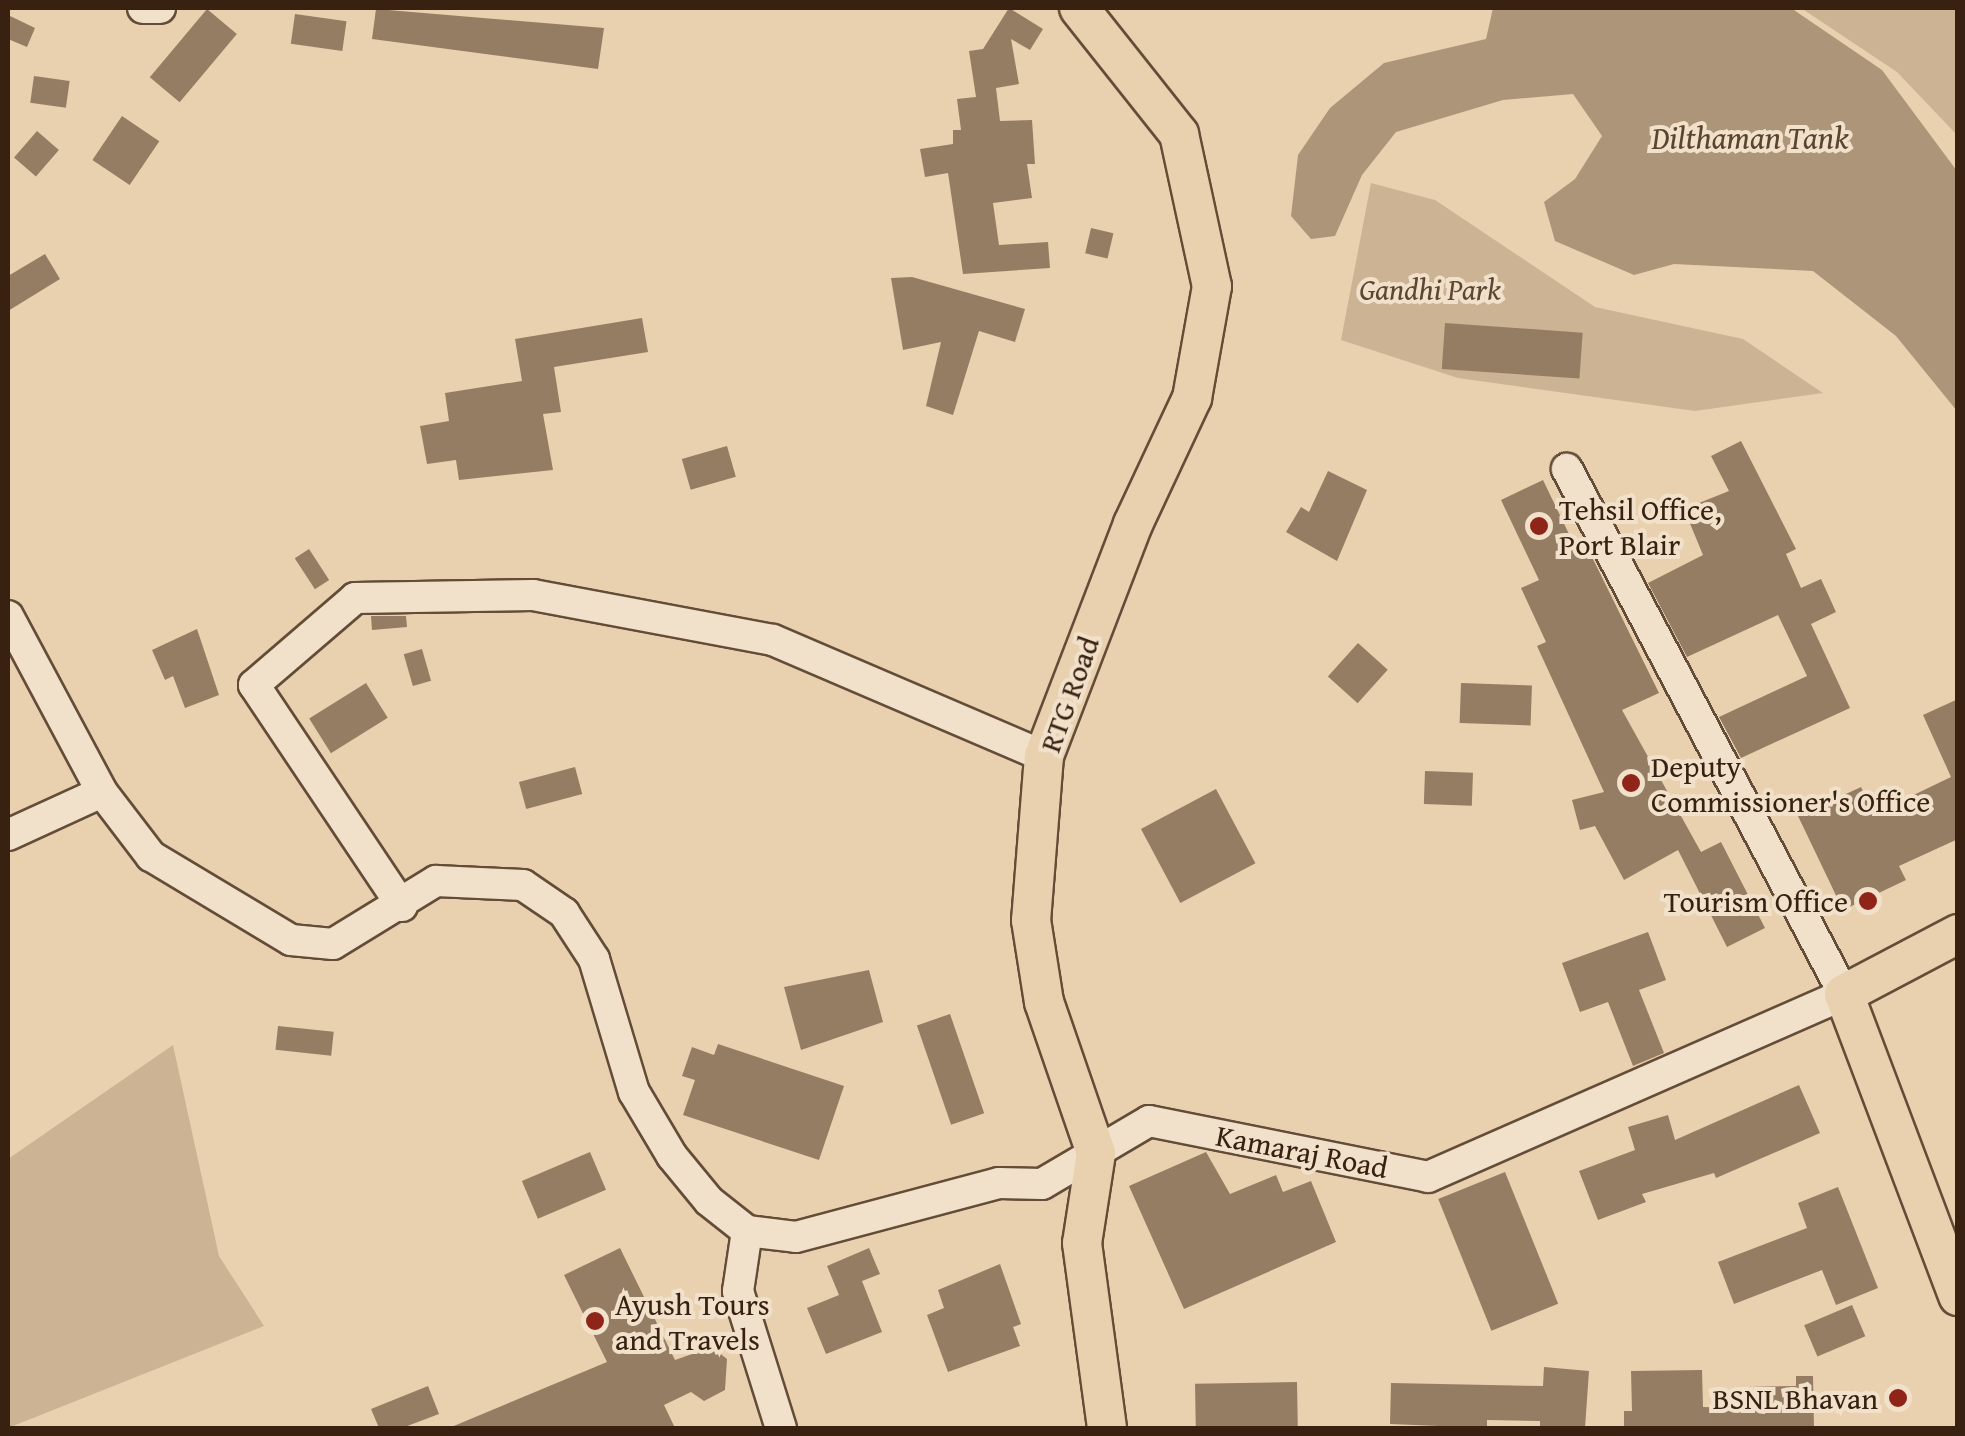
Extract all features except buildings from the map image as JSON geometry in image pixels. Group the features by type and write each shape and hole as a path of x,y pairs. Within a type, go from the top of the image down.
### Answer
{"main road":[{"name":"RTG Road","path":"1079,8 1178,134 1212,286 1192,398 1133,524 1044,756 1031,920 1044,1002 1096,1153 1082,1243 1106,1428"},
{"path":"1958,934 1844,994 1958,1296"}],"street":[{"path":"143,8 160,8"},
{"path":"1567,469 1844,994"},
{"path":"402,906 254,685 355,598 533,595 773,640 1044,756"},
{"path":"8,616 102,792 151,856 291,940 333,944 402,906 436,881 480,878 523,884 564,912 594,959 634,1092 696,1186 747,1230 738,1291 760,1380 781,1428"},
{"path":"8,835 102,792"},
{"name":"Kamaraj Road","path":"747,1230 796,1237 1000,1183 1042,1184 1148,1120 1428,1177 1844,994"}],"green space":[{"path":"1801,8 1957,8 1957,135 1897,72"},
{"name":"Gandhi Park","path":"1371,183 1435,200 1595,307 1743,339 1823,393 1695,411 1458,378 1341,340"},
{"path":"173,1045 219,1256 264,1326 8,1428 8,1159"}],"water":[{"name":"Dilthaman Tank","path":"1493,8 1791,8 1882,70 1957,171 1957,411 1896,336 1813,271 1674,264 1634,275 1555,241 1544,202 1575,179 1602,136 1573,94 1503,100 1396,132 1362,175 1335,236 1311,239 1291,216 1298,155 1330,108 1384,63 1486,39"}],"place":[{"name":"Tehsil Office, Port Blair","path":"1539,526"},
{"name":"Deputy Commissioner's Office","path":"1631,783"},
{"name":"Tourism Office","path":"1868,901"},
{"name":"Ayush Tours and Travels","path":"595,1321"},
{"name":"BSNL Bhavan","path":"1898,1398"}]}
